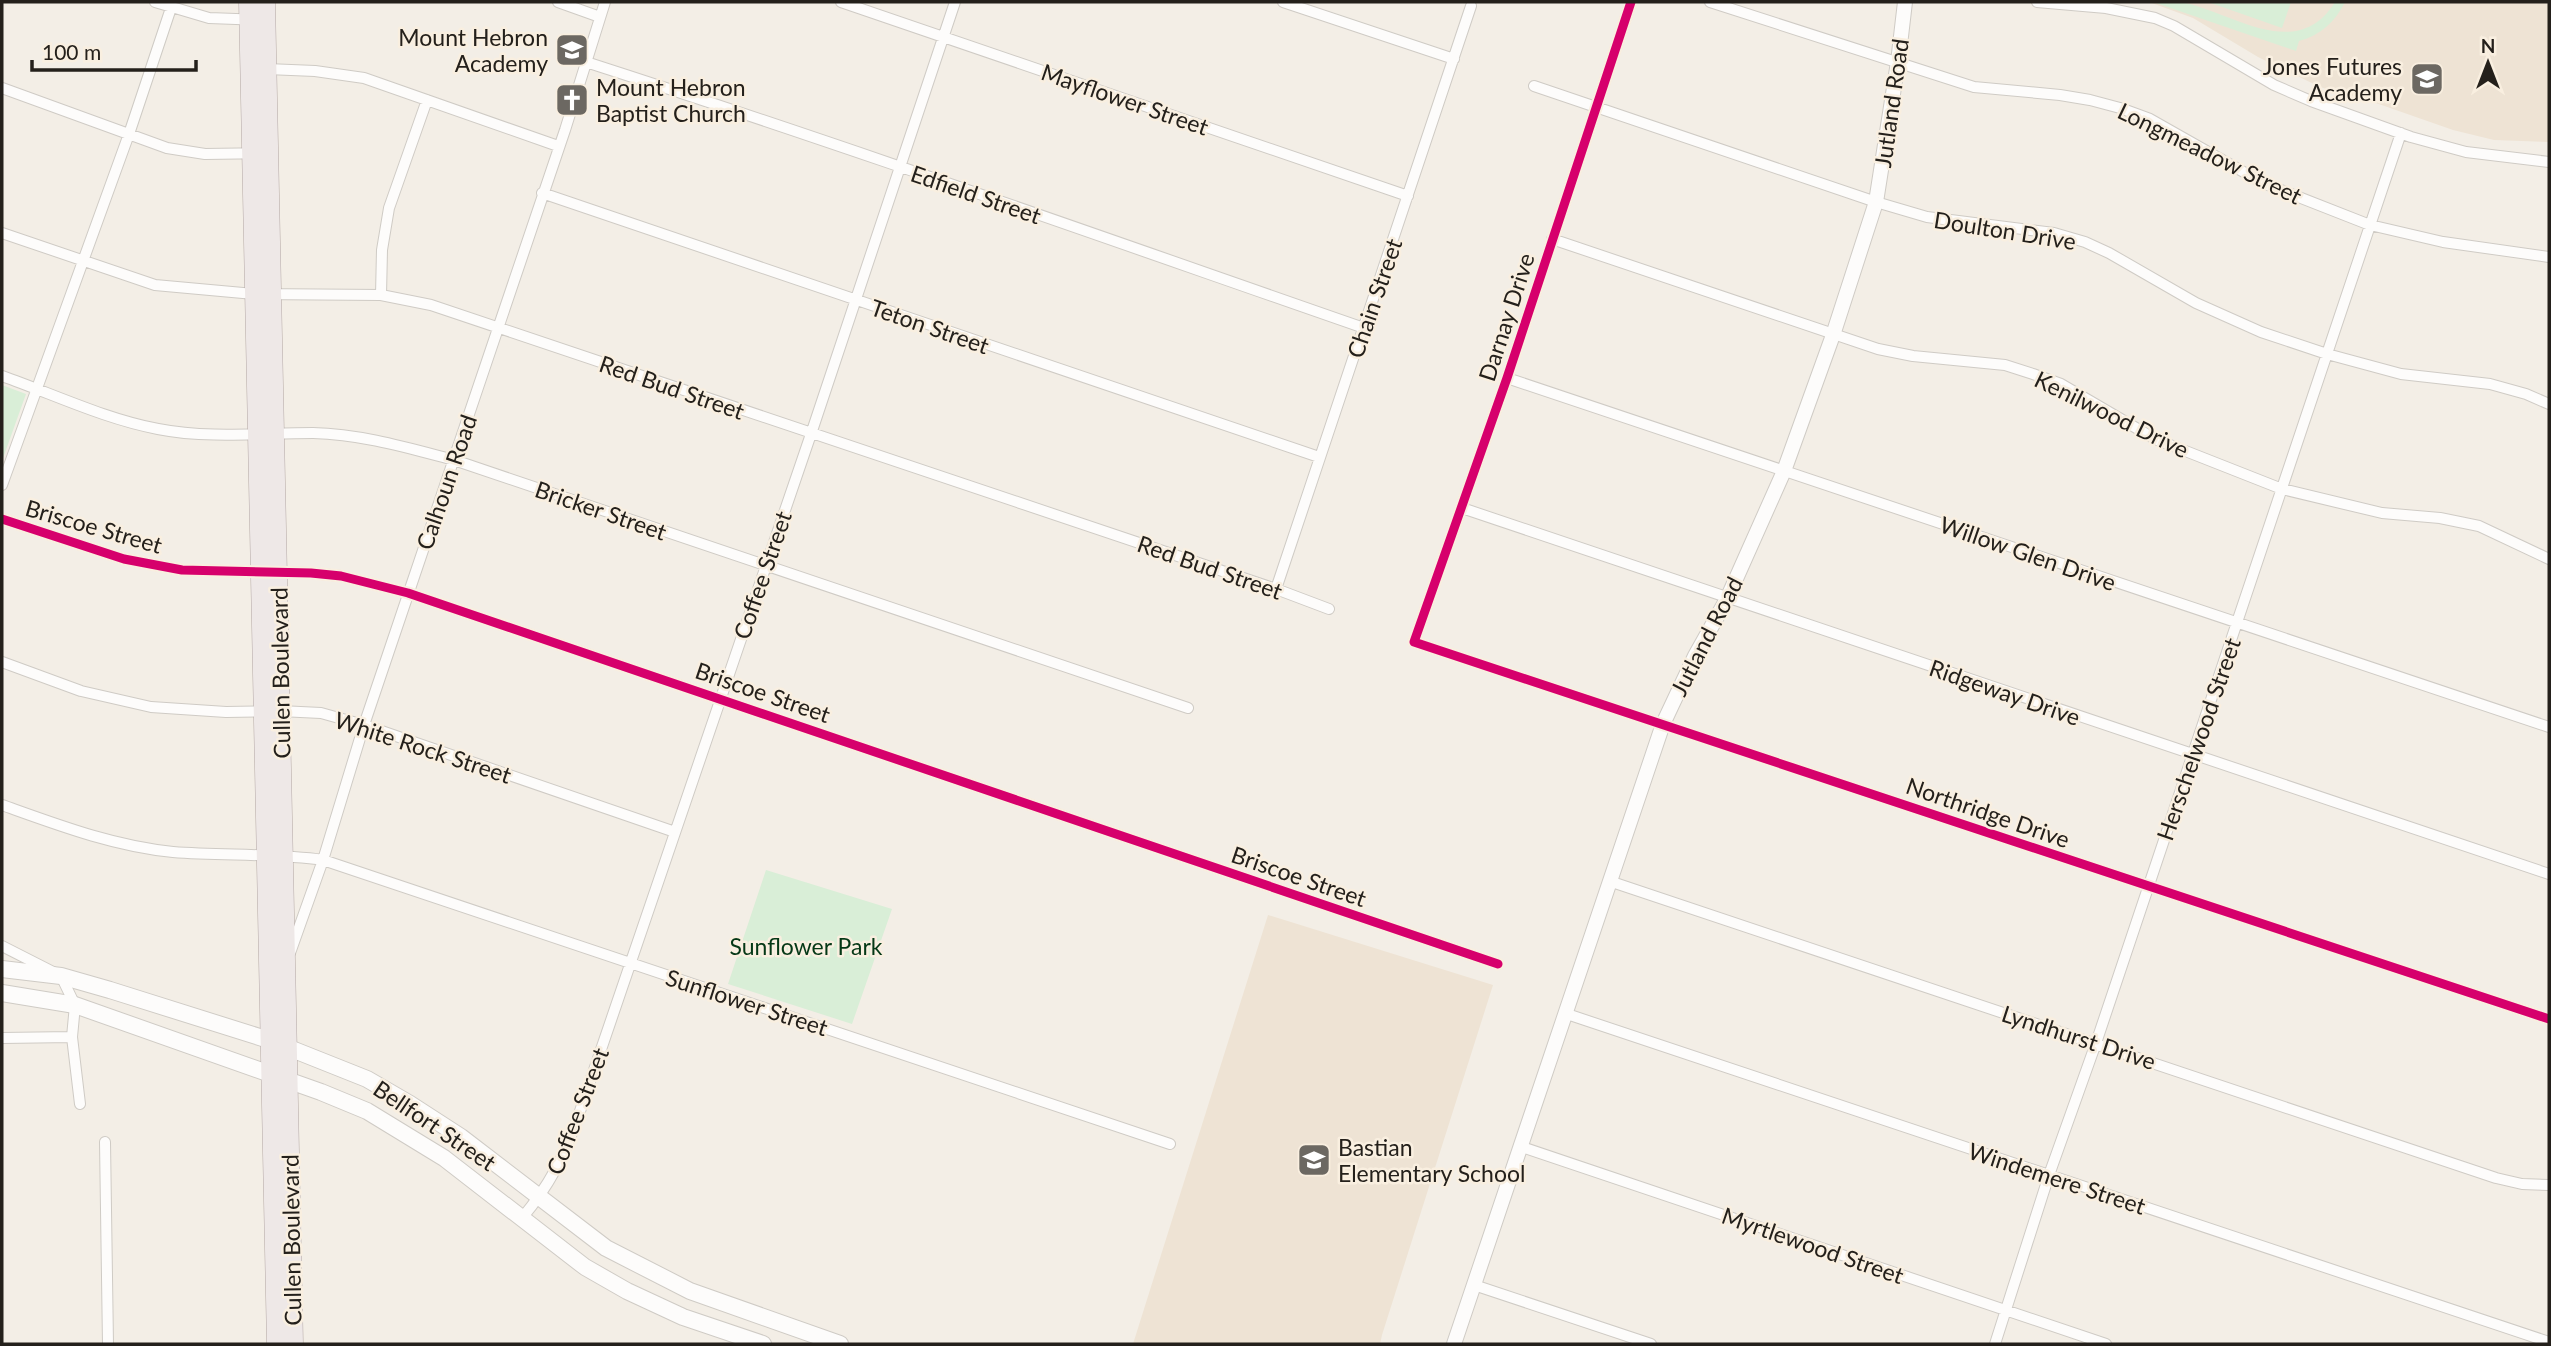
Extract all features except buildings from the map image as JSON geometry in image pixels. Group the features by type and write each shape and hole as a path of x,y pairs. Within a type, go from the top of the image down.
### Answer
{"main road":[{"name":"Cullen Boulevard","path":"248,2 257,20 260,153 272,294 278,572 265,854 276,1344"},
{"name":"Cullen Boulevard","path":"257,20 266,2"},
{"name":"Cullen Boulevard","path":"260,153 254,294 259,571 284,854 294,1344"},
{"name":"Bellfort Street","path":"2,969 61,976 269,1040 367,1079 407,1101 461,1137 606,1248 690,1291 839,1344"},
{"name":"Bellfort Street","path":"2,993 75,1004 269,1072 367,1111 444,1158 586,1267 627,1291 683,1317 763,1344"},
{"path":"444,1158 461,1137"},
{"path":"683,1317 690,1291"}],"street":[{"path":"155,2 209,18 257,20"},
{"path":"558,2 600,17"},
{"name":"Calhoun Road","path":"287,962 323,860 364,724 499,327 605,2"},
{"name":"Mayflower Street","path":"841,2 1408,196"},
{"name":"Coffee Street","path":"522,1219 540,1198 556,1172 572,1133 811,434 955,2"},
{"path":"1283,2 1454,60"},
{"name":"Darnay Drive","path":"1414,642 1507,378 1631,2"},
{"name":"Longmeadow Street","path":"1710,2 1974,87 2060,95 2120,108 2150,119 2263,183 2370,225 2443,242 2549,257"},
{"name":"Jutland Road","path":"1454,1344 1663,724 1695,656 1727,598 1784,471 1833,335 1876,202 1905,2"},
{"path":"2037,2 2106,8 2155,18 2174,26 2274,85 2401,133 2466,152 2549,162"},
{"name":"Chain Street","path":"1276,589 1471,6"},
{"path":"2,485 130,134 171,8"},
{"name":"Edfield Street","path":"586,62 820,138 1364,328"},
{"path":"258,69 315,71 364,78 558,146"},
{"name":"Doulton Drive","path":"1534,86 1927,217 2053,233 2085,242 2196,303 2261,332 2327,354 2401,374 2490,384 2549,404"},
{"path":"2,88 167,148 205,154 260,153"},
{"path":"381,295 382,250 390,208 427,100"},
{"name":"Herschelwood Street","path":"1995,1344 2049,1175 2149,887 2401,133"},
{"name":"Teton Street","path":"542,193 1319,457"},
{"name":"Red Bud Street","path":"2,233 155,285 254,294 381,295 431,306 1276,589 1329,610"},
{"name":"Kenilwood Drive","path":"1552,239 1878,349 2005,365 2061,384 2155,439 2281,489 2382,513 2440,518 2479,526 2549,559"},
{"name":"Bricker Street","path":"2,376 158,429 206,434 349,436 395,444 454,460 1188,708"},
{"name":"Willow Glen Drive","path":"1507,378 2549,727"},
{"name":"Ridgeway Drive","path":"1462,508 2549,874"},
{"name":"Briscoe Street","path":"2,519 124,559 182,570 341,576 408,593 1498,964"},
{"name":"Northridge Drive","path":"1414,642 2549,1019"},
{"name":"White Rock Street","path":"2,662 81,691 151,707 321,713 364,724 675,832"},
{"path":"2,805 98,838 172,852 265,854"},
{"name":"Sunflower Street","path":"265,854 323,860 1170,1144"},
{"name":"Lyndhurst Drive","path":"1609,881 2496,1178 2522,1184 2549,1185"},
{"path":"2,946 61,976 75,1004 72,1037 80,1104"},
{"name":"Windemere Street","path":"1564,1013 2549,1342"},
{"path":"2,1038 72,1037"},
{"path":"105,1142 108,1344"},
{"name":"Myrtlewood Street","path":"1520,1146 2106,1344"},
{"path":"1474,1285 1651,1344"}],"shaded area":[{"name":"Jones Futures Academy","path":"2149,2 2549,2 2549,142 2494,140 2453,130 2320,87 2258,57 2193,18"},
{"name":"Bastian Elementary School","path":"1268,915 1493,985 1380,1344 1133,1344"}],"green space":[{"path":"2153,2 2182,2 2265,30 2285,32 2303,29 2320,20 2335,2 2345,2 2337,16 2326,27 2299,41 2296,51"},
{"path":"2208,2 2291,2 2282,28"},
{"path":"2,385 26,394 2,461"},
{"name":"Sunflower Park","path":"766,870 892,909 852,1024 728,984"}],"cycle path":[{"path":"1631,2 1507,378 1414,642 2549,1019"},
{"path":"2,519 124,559 182,570 341,576 408,593 1498,964"}],"place":[{"name":"Mount Hebron Academy","path":"572,50"},
{"name":"Jones Futures Academy","path":"2427,79"},
{"name":"Mount Hebron Baptist Church","path":"572,100"},
{"name":"Bastian Elementary School","path":"1314,1160"}]}
